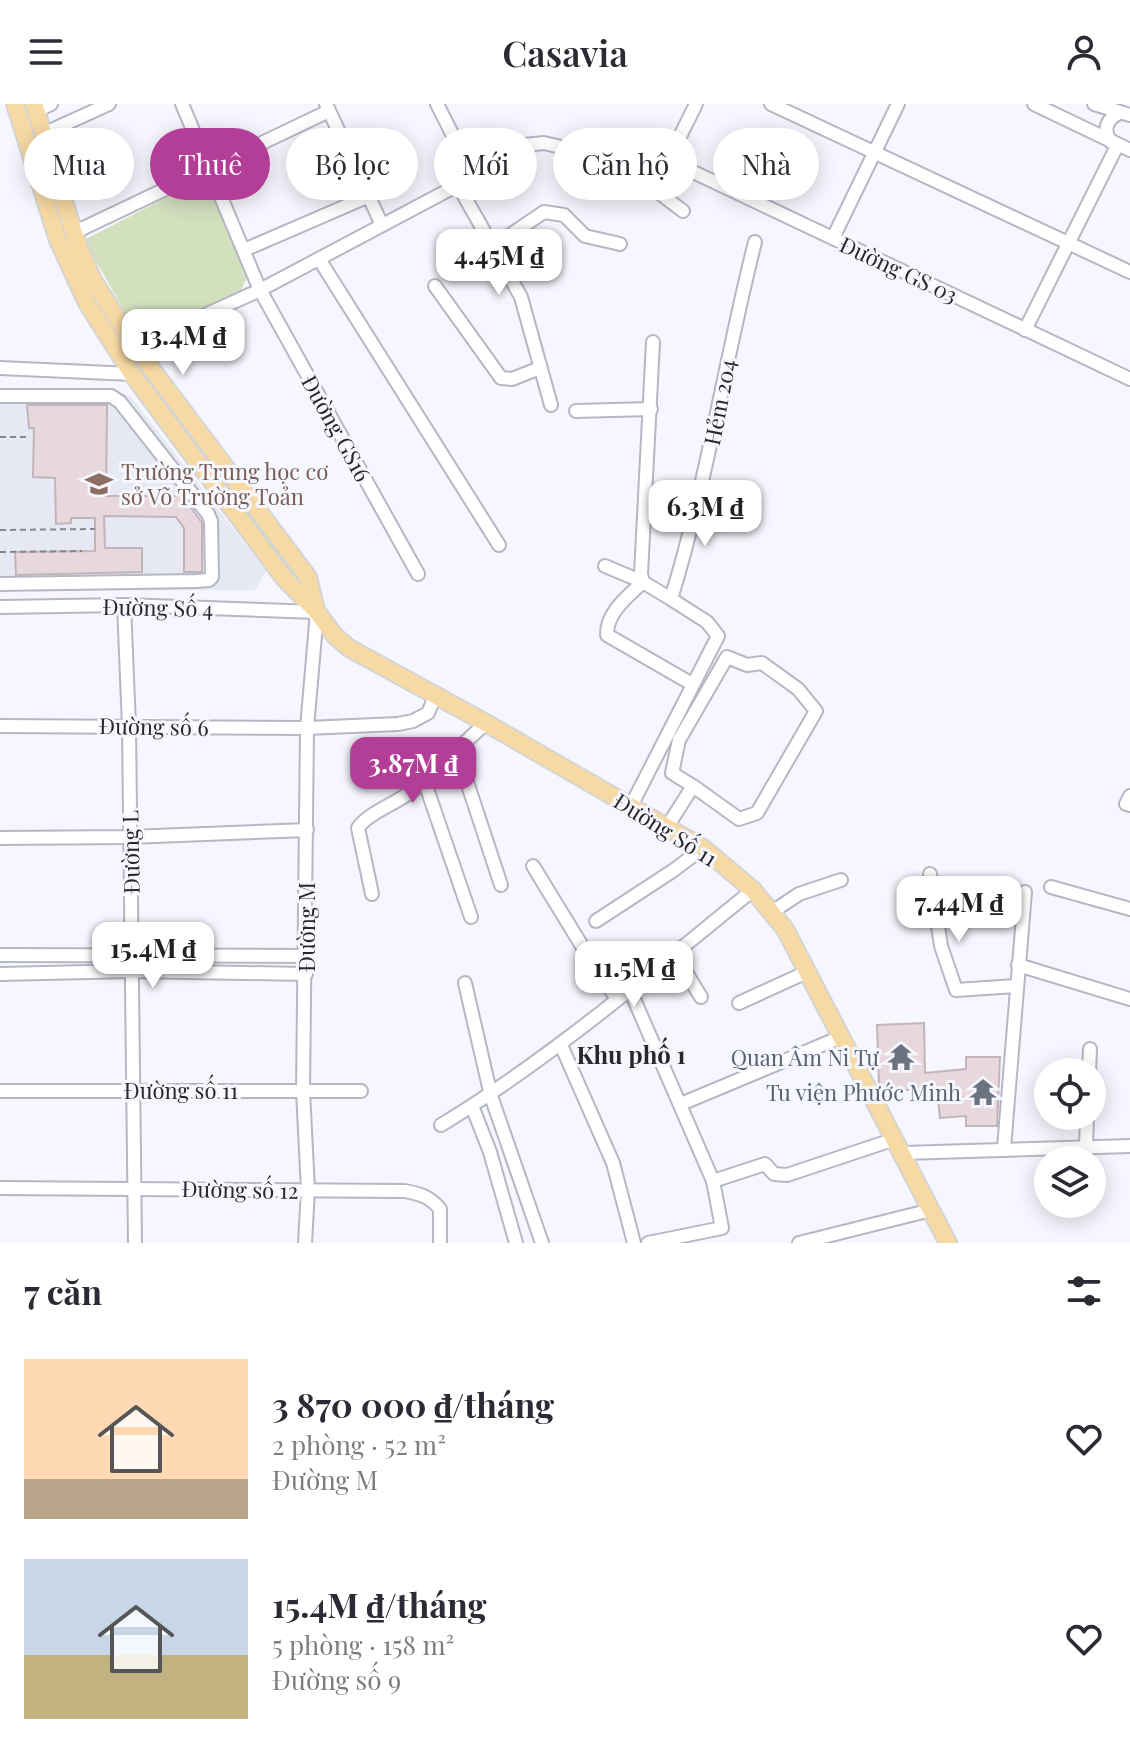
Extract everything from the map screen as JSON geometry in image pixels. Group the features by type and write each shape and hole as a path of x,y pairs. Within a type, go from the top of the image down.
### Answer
{"main road":[{"path":"24,132 17,111 40,106 42,128"},
{"path":"46,200 65,259 120,357 284,578 349,648 436,694"},
{"path":"63,200 93,280 135,347 308,577 317,612"},
{"path":"120,357 135,347"},
{"name":"Đường Số 11","path":"436,694 703,848 753,890 785,929 899,1146"},
{"path":"899,1146 948,1243"}],"street":[{"path":"56,128 109,104"},
{"name":"Đường GS16","path":"182,104 192,128"},
{"path":"437,104 449,128"},
{"path":"684,128 696,104"},
{"path":"771,104 1130,272"},
{"path":"833,238 898,104"},
{"path":"1034,104 1122,146"},
{"path":"1094,104 1127,113"},
{"path":"270,137 328,107 338,128"},
{"path":"1122,146 1108,138 1106,126 1114,115 1127,113"},
{"path":"1025,330 1068,243 1122,146"},
{"name":"Đường GS 03","path":"697,174 1130,379"},
{"path":"73,233 150,196"},
{"path":"135,347 260,290 434,198"},
{"name":"Đường GS16","path":"223,200 260,290 418,574"},
{"path":"244,250 360,200"},
{"path":"371,200 382,225"},
{"path":"466,200 521,297 551,405"},
{"path":"668,200 683,211"},
{"path":"491,248 544,212 564,215 585,236 620,244"},
{"name":"Hẻm 204","path":"671,599 687,549 735,320 755,242"},
{"path":"319,259 499,545"},
{"path":"435,286 501,378 512,379 540,368"},
{"path":"643,582 653,342"},
{"path":"0,368 132,374"},
{"path":"0,396 111,396 120,402 208,514 211,521 212,577 209,580 0,584"},
{"path":"576,411 651,409"},
{"path":"605,566 643,582 671,599 707,622 718,636 631,806"},
{"path":"108,605 111,582"},
{"path":"643,582 622,601 606,625 607,635 692,684"},
{"name":"Đường Số 4","path":"0,607 124,605 317,612"},
{"name":"Đường L","path":"124,605 129,726 135,1243"},
{"name":"Đường M","path":"305,1243 308,1190 303,1091 307,728 317,612"},
{"path":"727,657 747,665 762,663 798,689 816,711 757,813 739,819 693,786 672,773 679,740 727,657"},
{"name":"Đường số 6","path":"0,726 307,728 398,724 428,713 436,694"},
{"path":"372,894 358,828 364,820 400,801 486,723"},
{"path":"450,756 466,779 501,885"},
{"path":"424,780 471,917"},
{"path":"667,827 693,786"},
{"path":"1130,796 1126,804 1130,805"},
{"path":"0,838 307,830"},
{"path":"596,921 703,848"},
{"path":"533,866 617,999"},
{"path":"930,874 941,946 956,990 1016,986"},
{"path":"772,912 799,894 841,880"},
{"path":"1051,887 1130,909"},
{"path":"441,1125 491,1096 561,1045 753,890"},
{"path":"1004,1148 1025,892"},
{"path":"674,953 701,997"},
{"path":"0,955 306,956"},
{"path":"1018,965 1130,999"},
{"path":"0,974 132,971 306,974"},
{"path":"739,1003 807,972"},
{"path":"465,983 491,1096 542,1243"},
{"path":"630,990 713,1181 722,1228 648,1243"},
{"path":"681,1104 841,1037"},
{"path":"561,1045 613,1163 634,1243"},
{"path":"1090,1049 1090,1058"},
{"name":"Đường số 11","path":"0,1091 361,1091"},
{"path":"472,1106 490,1152 516,1243"},
{"path":"1086,1146 1087,1130"},
{"path":"713,1181 765,1164 774,1174 787,1175 899,1146 1034,1151"},
{"path":"1106,1146 1130,1146"},
{"name":"Đường số 12","path":"0,1188 405,1191 422,1194 433,1200 440,1209 440,1243"},
{"path":"799,1243 931,1210"}],"path":[{"path":"0,437 29,437"},
{"path":"0,530 95,529"},
{"path":"0,552 82,551"}],"shaded area":[{"name":"Trường Trung học cơ sở Võ Trường Toản","path":"115,389 131,397 266,571 255,590 0,591 0,390"}],"green space":[{"path":"161,200 216,200 249,273 239,295 157,332 135,330 84,240"}],"building":[{"path":"27,405 107,405 106,496 183,496 202,523 202,572 184,572 184,528 176,517 104,516 105,548 142,548 142,572 16,575 15,552 95,551 95,518 71,518 71,523 56,524 55,478 33,477 34,428 29,428"},
{"path":"924,1023 925,1073 966,1069 966,1057 1000,1057 997,1126 966,1126 966,1116 940,1118 937,1089 881,1091 877,1025"}],"place":[{"name":"Trường Trung học cơ sở Võ Trường Toản","path":"99,484"},
{"name":"Quan Âm Ni Tự","path":"901,1057"},
{"name":"Tu viện Phước Minh","path":"983,1092"}],"district":[{"name":"Khu phố 1","path":"631,1054"}]}
